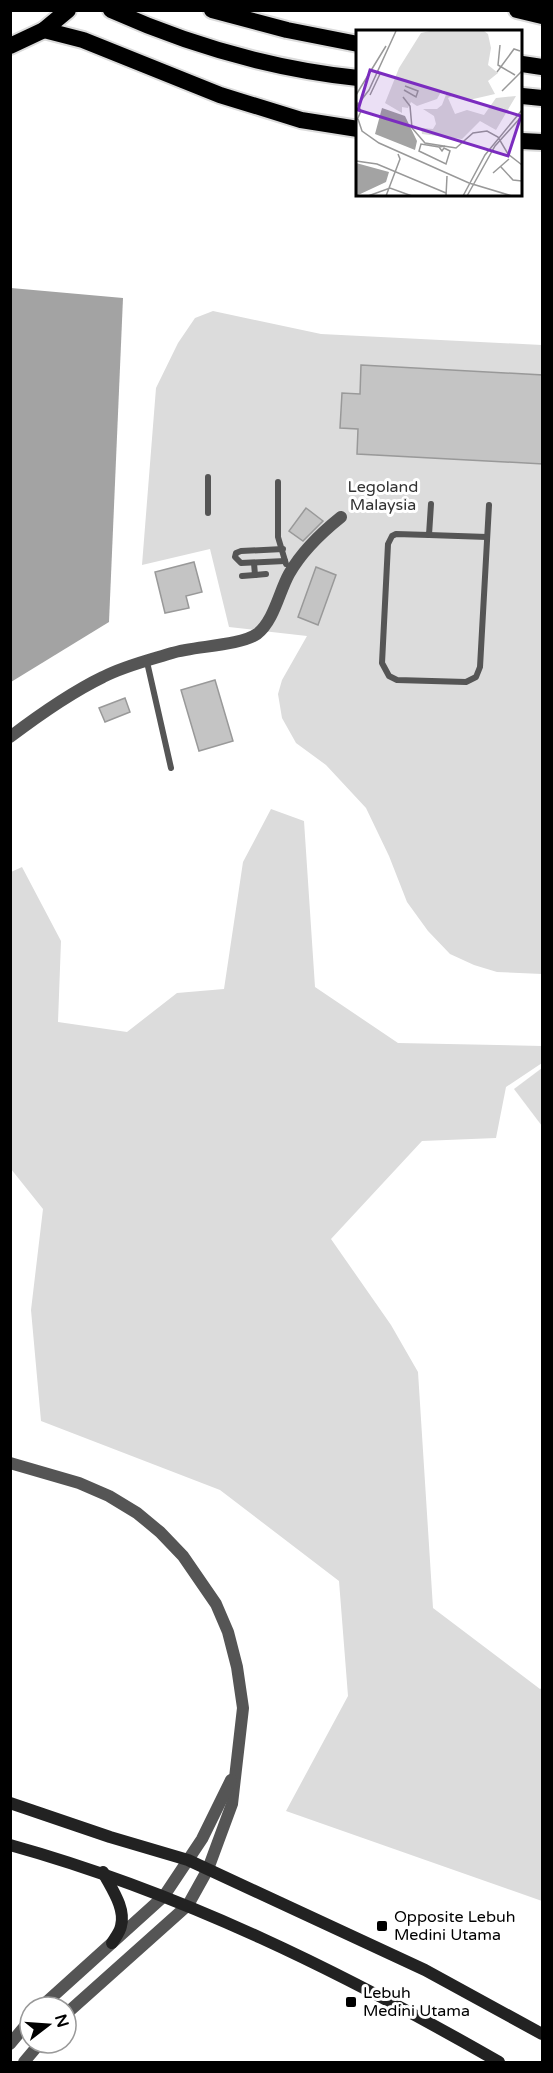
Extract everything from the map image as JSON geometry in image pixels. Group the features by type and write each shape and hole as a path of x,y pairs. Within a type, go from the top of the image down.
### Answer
{"highway":[{"path":"111,10 158,31 252,59 327,75 356,78"},
{"path":"212,10 287,30 356,44"},
{"path":"517,10 543,16"},
{"path":"10,46 44,30 65,13"},
{"path":"44,30 83,40 220,95 301,120 356,129"},
{"path":"523,64 543,67"},
{"path":"523,96 543,98"},
{"path":"523,141 543,142"}],"main road":[{"path":"10,1803 110,1837 188,1860 425,1970 543,2034"},
{"path":"10,1845 103,1872 188,1905 356,1983 499,2062"},
{"path":"103,1872 118,1902 121,1914 122,1926 112,1943"}],"street":[{"path":"10,737 42,713 103,676 174,652 242,640 255,635 265,626 287,567 341,517"},
{"path":"10,1463 79,1483 109,1496 137,1513 160,1532 183,1556 216,1604 228,1632 237,1667 243,1708 232,1804 208,1869 188,1905 78,2003"},
{"path":"54,1995 164,1896 202,1839 234,1773"}],"lane":[{"path":"207,477 208,513"},
{"path":"278,482 278,537 283,549 287,567 241,563 235,557 236,553 283,549"},
{"path":"429,535 431,504"},
{"path":"487,537 396,534 392,536 388,544 382,663 389,676 397,680 466,682 477,677 480,667 489,505"},
{"path":"254,563 255,575"},
{"path":"242,576 266,574"},
{"path":"147,662 171,768"}],"green space":[{"name":"Legoland Malaysia","path":"213,311 321,334 542,345 542,974 497,972 450,954 428,931 407,902 389,856 366,808 326,765 296,743 282,718 278,694 282,680 307,636 229,627 210,549 142,565 156,388 178,343 195,318"},
{"path":"271,809 304,821 315,987 398,1043 542,1046 542,1063 506,1087 496,1138 422,1141 331,1239 391,1325 418,1372 433,1608 540,1689 542,1688 542,1901 286,1811 348,1696 339,1581 220,1490 41,1421 31,1310 43,1209 11,1169 11,872 22,867 61,941 58,1022 127,1032 177,993 224,989 243,862"},
{"path":"542,1068 542,1126 514,1089"}],"shaded area":[{"path":"11,288 123,298 109,622 11,682"}],"building":[{"path":"361,365 543,375 543,464 357,454 358,429 340,428 342,393 360,394"},
{"path":"306,508 323,521 303,541 289,531"},
{"path":"194,562 202,592 186,596 189,608 165,613 155,572"},
{"path":"316,567 336,575 318,625 298,617"},
{"path":"215,680 233,741 199,751 181,690"},
{"path":"125,698 130,712 105,722 99,708"}],"place":[{"name":"Opposite Lebuh Medini Utama","path":"382,1926"},
{"name":"Lebuh Medini Utama","path":"351,2002"}]}
